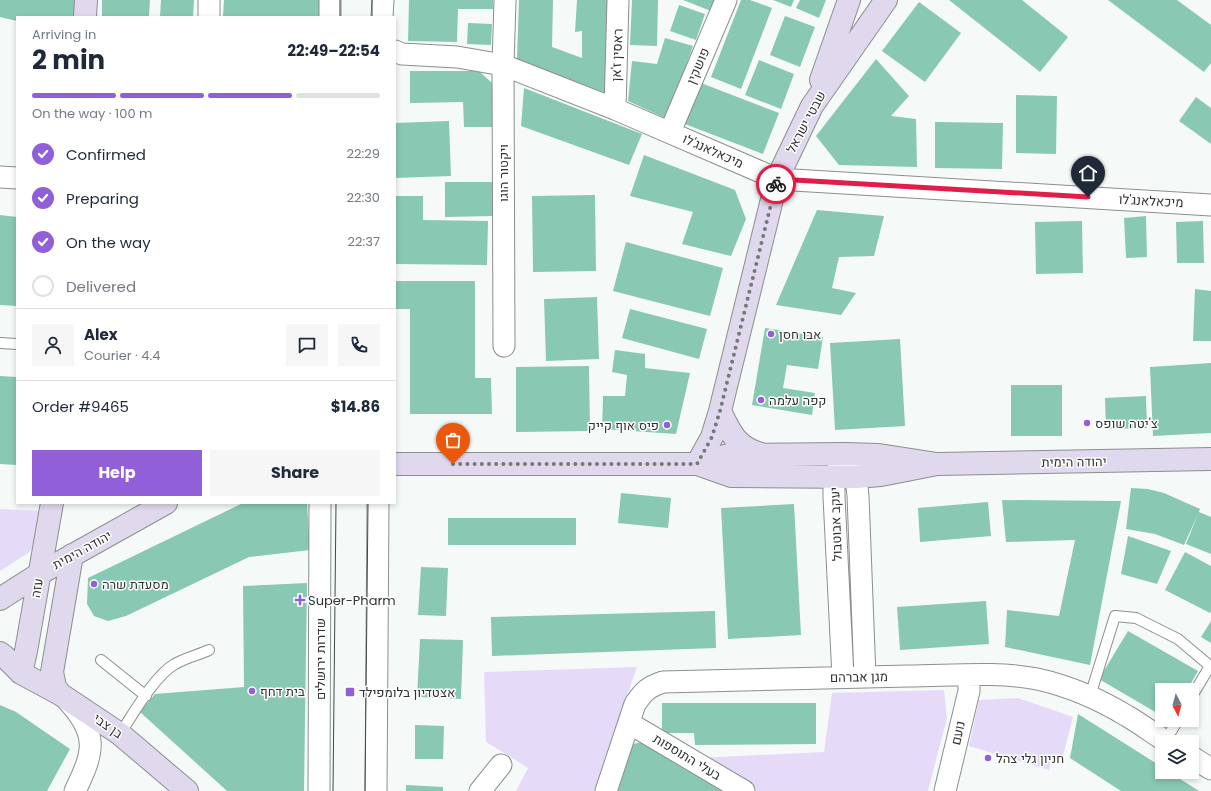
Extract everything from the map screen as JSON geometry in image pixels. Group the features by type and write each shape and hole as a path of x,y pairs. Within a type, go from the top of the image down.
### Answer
{"street":[{"path":"85,16 86,0"},
{"path":"209,0 209,16"},
{"path":"330,0 330,16"},
{"path":"382,0 382,16"},
{"name":"ויקטור הוגו","path":"504,346 503,66 505,0"},
{"name":"ראסין ז'אן","path":"615,109 618,0"},
{"name":"פושקין","path":"670,132 726,0"},
{"path":"812,106 849,0"},
{"name":"שבטי ישראל","path":"697,464 712,437 720,411 777,179 812,106 886,0"},
{"name":"מיכאלאנג'לו","path":"396,51 402,54 457,57 503,66 615,109 777,179 1211,205"},
{"path":"0,177 16,178"},
{"path":"720,411 730,432 740,444 747,449 764,454"},
{"name":"יהודה הימית","path":"399,466 697,464 728,455 764,454 879,455 937,464"},
{"name":"יעקב אבוטבול","path":"844,454 856,477 865,677"},
{"name":"יעקב אבוטבול","path":"843,677 834,477 844,454"},
{"name":"יהודה הימית","path":"697,464 731,476 856,477 937,464 1211,459"},
{"name":"עזה","path":"10,673 26,651 52,504"},
{"name":"יהודה הימית","path":"0,599 39,574 164,504"},
{"name":"שדרות ירושלים","path":"319,791 320,504"},
{"path":"376,791 378,504"},
{"path":"72,555 52,672 55,686 60,694 76,710 85,724 91,738 88,762 74,791"},
{"name":"בן צבי","path":"0,653 4,656 10,673 60,694 120,734 187,791"},
{"name":"מגן אברהם","path":"606,791 635,704 643,692 651,686 662,682 843,677 968,675 1017,676 1037,679 1090,696 1126,715 1157,735"},
{"name":"נועם","path":"945,791 969,691 968,675"},
{"name":"בעלי התוספות","path":"629,722 744,791"},
{"path":"1199,761 1211,769"},
{"path":"480,791 501,765"}],"lane":[{"path":"0,343 16,344"},
{"path":"1090,696 1115,616 1136,618 1178,639 1210,666 1199,684"},
{"path":"120,734 164,672 174,664 210,650"},
{"path":"101,660 146,696"}],"shaded area":[{"path":"0,509 43,511 36,544 28,553 0,571"},
{"path":"637,667 594,791 516,791 528,768 486,742 484,672"},
{"path":"944,690 947,718 928,791 751,791 697,758 824,752 832,693"},
{"path":"1018,698 1073,717 1062,760 1052,758 1049,770 969,746 979,700"}],"building":[{"path":"0,0 79,0 78,16 16,16 16,21 0,17"},
{"path":"102,0 150,0 149,16 102,16"},
{"path":"161,0 194,0 193,16 160,16"},
{"path":"224,0 320,0 320,16 223,16"},
{"path":"409,0 493,0 493,9 458,9 457,42 408,41"},
{"path":"519,0 553,0 552,47 582,58 582,31 575,32 577,0 608,0 606,93 517,59"},
{"path":"632,0 658,0 657,46 630,45"},
{"path":"683,0 716,0 711,11"},
{"path":"741,0 750,0 772,8 741,89 711,77"},
{"path":"773,0 794,0 791,7"},
{"path":"800,0 826,0 819,18 796,8"},
{"path":"949,0 1022,0 1068,37 1040,72"},
{"path":"1108,0 1177,0 1211,25 1211,63 1204,72"},
{"path":"919,2 961,33 925,82 882,51"},
{"path":"679,5 705,14 696,40 670,31"},
{"path":"785,16 815,27 800,67 770,55"},
{"path":"468,23 492,24 491,45 467,44"},
{"path":"665,38 693,46 667,119 628,101 632,61 657,64"},
{"path":"876,59 909,96 891,116 916,119 917,167 839,165 816,136"},
{"path":"759,60 794,74 781,109 745,95"},
{"path":"410,71 479,71 494,85 496,127 464,127 463,102 410,103"},
{"path":"701,83 779,113 763,154 685,124"},
{"path":"524,88 642,134 629,165 521,126"},
{"path":"1016,95 1057,96 1056,154 1016,153"},
{"path":"1196,97 1211,108 1211,144 1179,121"},
{"path":"449,121 451,176 396,178 396,123"},
{"path":"935,122 1003,123 1002,169 935,168"},
{"path":"644,155 735,190 746,219 731,256 682,244 693,212 630,196"},
{"path":"445,182 493,182 493,216 445,217"},
{"path":"595,195 596,271 533,272 532,196"},
{"path":"396,196 423,196 423,220 488,221 487,265 396,264"},
{"path":"817,210 884,216 874,256 839,257 832,288 856,293 841,315 776,305"},
{"path":"0,215 16,217 16,306 0,305"},
{"path":"1146,216 1147,257 1126,258 1124,218"},
{"path":"1082,221 1083,273 1036,274 1035,222"},
{"path":"1203,221 1204,263 1177,263 1176,222"},
{"path":"626,242 723,268 710,316 613,291"},
{"path":"396,281 475,281 475,378 491,378 492,414 410,414 410,309 396,309"},
{"path":"1195,289 1211,291 1211,341 1193,341"},
{"path":"597,297 599,359 546,361 544,299"},
{"path":"630,309 707,329 699,359 622,338"},
{"path":"765,328 823,337 818,369 787,365 783,388 815,393 812,415 752,405"},
{"path":"900,339 905,426 835,430 830,343"},
{"path":"615,350 645,354 645,368 690,373 676,434 602,429 603,396 625,396 627,375 612,372"},
{"path":"1211,363 1211,433 1153,436 1150,367"},
{"path":"589,366 590,431 516,432 516,367"},
{"path":"0,376 16,377 16,465 0,464"},
{"path":"1011,385 1062,385 1062,436 1011,436"},
{"path":"1146,396 1147,428 1106,429 1105,398"},
{"path":"1131,488 1148,489 1164,493 1200,509 1199,512 1211,517 1211,554 1186,544 1198,514 1184,545 1155,534 1126,529"},
{"path":"621,493 671,498 668,528 618,523"},
{"path":"1002,500 1121,501 1090,665 1005,647 1007,610 1059,616 1075,540 1006,542"},
{"path":"988,502 991,536 920,542 918,508"},
{"path":"241,504 307,504 310,550 249,557 126,616 108,621 94,616 87,604 88,578"},
{"path":"794,504 801,635 728,639 721,508"},
{"path":"448,518 576,518 576,545 448,545"},
{"path":"1128,536 1171,551 1157,584 1121,574"},
{"path":"1185,552 1211,566 1210,613 1165,590"},
{"path":"421,567 448,568 446,616 418,615"},
{"name":"בית דחף","path":"307,583 304,791 227,791 140,712 155,694 244,687 243,586"},
{"path":"986,601 989,644 900,650 897,607"},
{"path":"715,611 716,648 492,656 491,617"},
{"path":"1211,621 1211,643 1201,637"},
{"path":"1128,631 1198,671 1191,683 1155,683 1155,712 1099,679"},
{"path":"420,639 463,640 461,699 417,697"},
{"path":"662,703 816,703 816,744 695,745 694,733 662,733"},
{"path":"0,705 16,712 70,749 47,791 0,791"},
{"path":"1078,714 1155,763 1155,779 1180,779 1199,791 1121,791 1070,758"},
{"path":"415,725 444,726 443,759 415,759"},
{"path":"650,740 728,791 618,791 629,745"},
{"path":"406,785 443,787 443,791 406,791"}],"tram line":[{"path":"340,0 340,16"},
{"path":"372,0 372,16"},
{"path":"333,791 336,504"},
{"path":"365,791 368,504"}],"way so far":[{"path":"453,464 697,464 712,437 720,411 776,184"}],"place":[{"name":"אבו חסן","path":"771,334"},
{"name":"קפה עלמה","path":"761,400"},
{"name":"צ'יטה שופס","path":"1087,423"},
{"name":"פיס אוף קייק","path":"667,425"},
{"name":"מסעדת שרה","path":"94,584"},
{"name":"Super-Pharm","path":"300,600"},
{"name":"בית דחף","path":"252,691"},
{"name":"אצטדיון בלומפילד","path":"350,692"},
{"name":"חניון גלי צהל","path":"988,758"}],"route":[{"path":"776,184 777,179 1088,197"}]}
